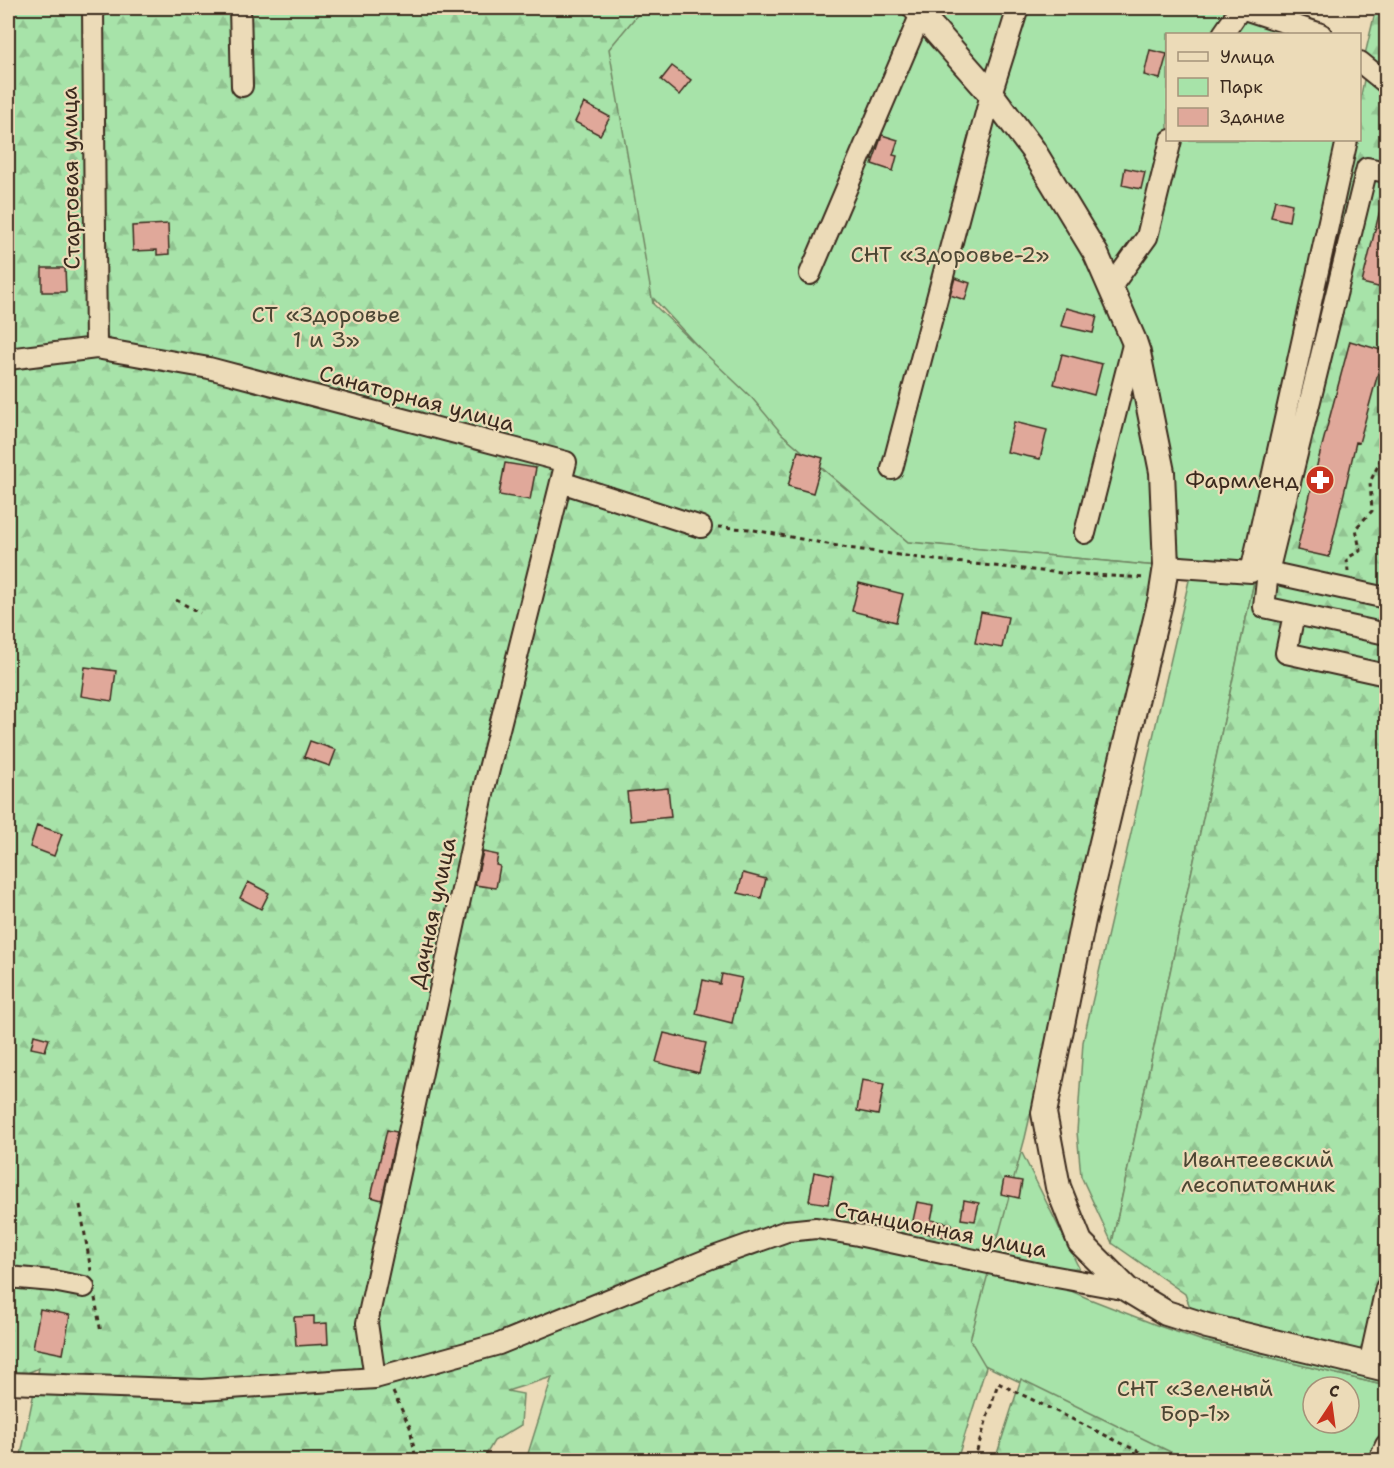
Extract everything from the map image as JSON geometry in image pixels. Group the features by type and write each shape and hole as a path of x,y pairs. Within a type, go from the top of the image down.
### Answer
{"main road":[{"path":"918,11 991,94 1033,150 1096,254 1138,352 1162,472 1166,566 1161,598 1083,921 1044,1113 1058,1186 1080,1242 1128,1290 1166,1313 1207,1326 1378,1367"}],"street":[{"name":"Стартовая улица","path":"93,8 96,348"},
{"path":"240,8 242,86"},
{"path":"892,469 991,94 1018,8"},
{"path":"1224,33 1241,8 1318,33"},
{"path":"810,274 918,11"},
{"path":"1361,64 1386,85"},
{"path":"1361,80 1386,85"},
{"path":"1111,287 1147,237 1171,141"},
{"path":"1166,566 1251,572 1347,141"},
{"path":"1386,169 1367,168 1269,572 1264,607 1386,634"},
{"path":"1085,533 1134,341"},
{"name":"Санаторная улица","path":"8,359 96,348 209,369 566,462"},
{"name":"Дачная улица","path":"375,1378 367,1323 485,785 566,462"},
{"path":"561,482 701,526"},
{"path":"1269,572 1386,598"},
{"path":"1294,614 1286,653 1386,675"},
{"name":"Станционная улица","path":"375,1378 499,1344 711,1258 787,1232 816,1228 858,1234 1041,1274 1128,1290"},
{"path":"8,1277 90,1286"},
{"path":"1378,1367 1386,1288"},
{"path":"8,1383 202,1390 375,1378"},
{"path":"1379,1461 1386,1445"}],"path":[{"path":"1350,590 1347,558 1360,551 1356,528 1372,511 1370,482 1386,448"},
{"path":"701,526 749,529 848,549 1061,573 1154,579 1166,566"},
{"path":"176,600 200,613"},
{"path":"80,1205 90,1286 101,1333"},
{"path":"375,1378 391,1389 410,1427 416,1461"},
{"path":"974,1461 998,1383 1156,1461"}],"green space":[{"name":"СТ «Здоровье 1 и 3»","path":"8,8 1268,8 1320,26 1330,33 1166,33 1166,141 1351,141 1112,1243 1081,1176 1077,1132 1083,1042 1190,576 1157,566 908,542 782,434 748,401 654,299 520,1166 1042,1015 1021,1151 1079,1268 1024,1270 1087,1298 1203,1341 1341,1375 1301,1375 1301,1435 1361,1435 1361,1380 1386,1386 1386,1460 1183,1460 857,1304 878,1243 816,1228 423,1365 202,1390 41,1365 55,1337 125,986 8,948"},
{"name":"СТ «Здоровье 1 и 3»","path":"8,8 643,8 609,49 653,304 752,398 782,434 908,542 1157,566 1025,1138 970,1340 986,1367 957,1460 526,1460 552,1377 507,1391 523,1394 521,1425 494,1441 483,1460 20,1460 39,1368 8,1381"},
{"path":"1376,8 1386,8 1386,64 1364,59"},
{"name":"Ивантеевский лесопитомник","path":"1366,70 1386,74 1386,1386 1361,1380 1361,1375 1341,1375 1203,1341 1185,1294 1112,1243 1351,141 1361,141 1361,95"},
{"path":"1021,1379 1187,1460 995,1460"}],"building":[{"path":"1150,50 1166,54 1160,79 1144,75"},
{"path":"672,66 691,80 679,95 661,80"},
{"path":"584,103 610,117 600,135 575,122"},
{"path":"882,135 898,140 893,155 897,156 893,171 872,164"},
{"path":"1125,168 1145,172 1141,189 1122,185"},
{"path":"1275,200 1292,204 1289,221 1271,217"},
{"path":"1382,202 1386,203 1386,289 1362,283"},
{"path":"168,224 169,254 157,255 157,250 133,251 132,226"},
{"path":"42,268 65,268 66,292 42,292"},
{"path":"955,278 970,283 965,300 950,295"},
{"path":"1066,308 1097,316 1093,333 1061,326"},
{"path":"1350,341 1384,351 1359,443 1356,442 1329,557 1297,550"},
{"path":"1062,354 1102,364 1094,395 1054,384"},
{"path":"1014,422 1047,430 1040,459 1007,452"},
{"path":"798,451 823,458 813,493 788,486"},
{"path":"505,463 536,468 530,500 499,495"},
{"path":"859,583 903,594 896,622 852,611"},
{"path":"981,612 1008,617 1002,648 975,643"},
{"path":"85,667 116,671 112,701 81,696"},
{"path":"310,741 336,750 330,766 304,757"},
{"path":"668,788 671,817 630,821 627,792"},
{"path":"37,825 62,834 54,856 30,847"},
{"path":"483,852 498,855 496,865 500,866 496,888 475,885"},
{"path":"743,873 766,879 761,898 738,893"},
{"path":"248,882 269,893 261,909 240,898"},
{"path":"722,974 742,978 732,1023 696,1014 703,980 720,984"},
{"path":"664,1033 706,1043 699,1073 656,1062"},
{"path":"34,1035 49,1039 45,1051 31,1048"},
{"path":"862,1080 884,1084 878,1115 857,1111"},
{"path":"387,1130 397,1132 382,1200 371,1197"},
{"path":"814,1172 833,1176 828,1204 809,1201"},
{"path":"1004,1178 1022,1181 1019,1198 1001,1194"},
{"path":"964,1200 979,1203 975,1221 961,1219"},
{"path":"917,1202 934,1205 931,1220 952,1224 949,1238 911,1230"},
{"path":"40,1309 70,1315 63,1354 33,1348"},
{"path":"314,1316 314,1324 327,1323 328,1344 296,1346 294,1317"}],"place":[{"name":"Фармленд","path":"1320,480"}],"park label":[{"name":"СНТ «Здоровье-2»","path":"950,254"},
{"name":"СНТ «Зеленый Бор-1»","path":"1195,1400"}]}
